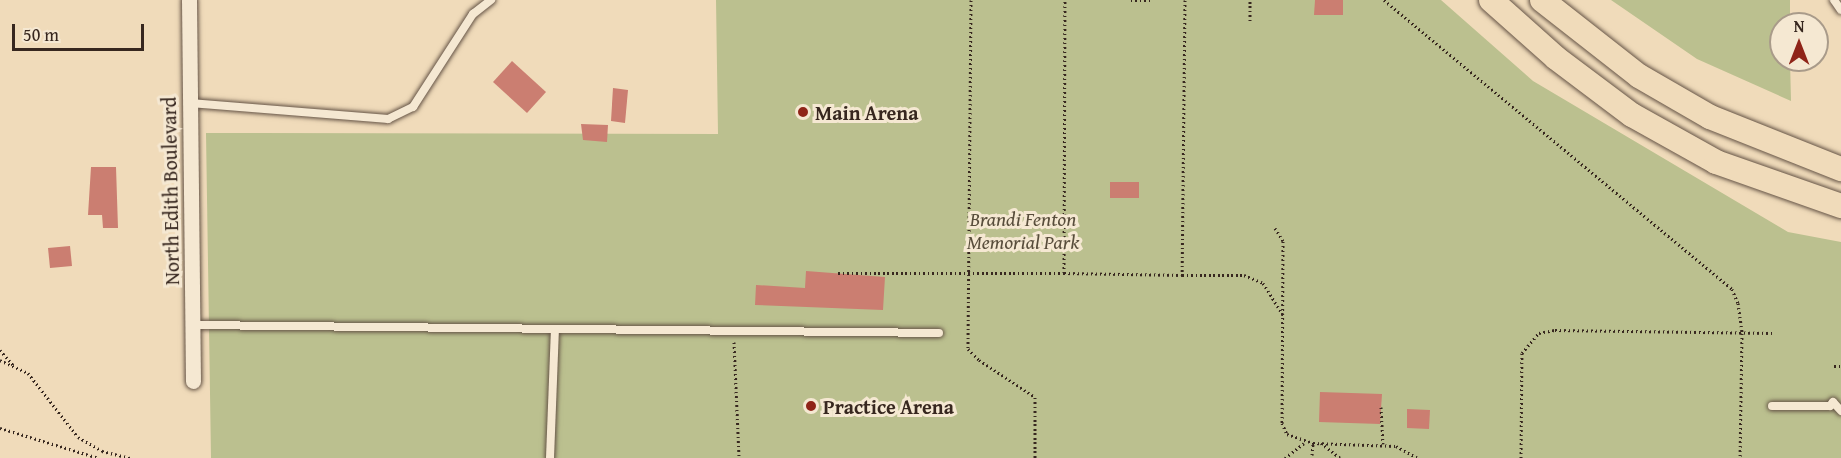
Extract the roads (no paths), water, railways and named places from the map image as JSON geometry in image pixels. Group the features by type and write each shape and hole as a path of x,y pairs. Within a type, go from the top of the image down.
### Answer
{"main road":[{"path":"1491,0 1556,58 1632,115 1716,162 1841,206"},
{"path":"1542,0 1566,23 1639,76 1710,117 1841,169"}],"street":[{"name":"North Edith Boulevard","path":"189,0 193,381"}],"lane":[{"path":"190,103 388,119 414,107 473,14 491,0"},
{"path":"1834,0 1841,10"},
{"path":"193,325 939,333"},
{"path":"550,458 555,329"},
{"path":"1772,406 1830,406 1833,402 1841,411"}],"place":[{"name":"Main Arena","path":"803,112"},
{"name":"Practice Arena","path":"811,406"}],"park label":[{"name":"Brandi Fenton Memorial Park","path":"1023,230"}]}
